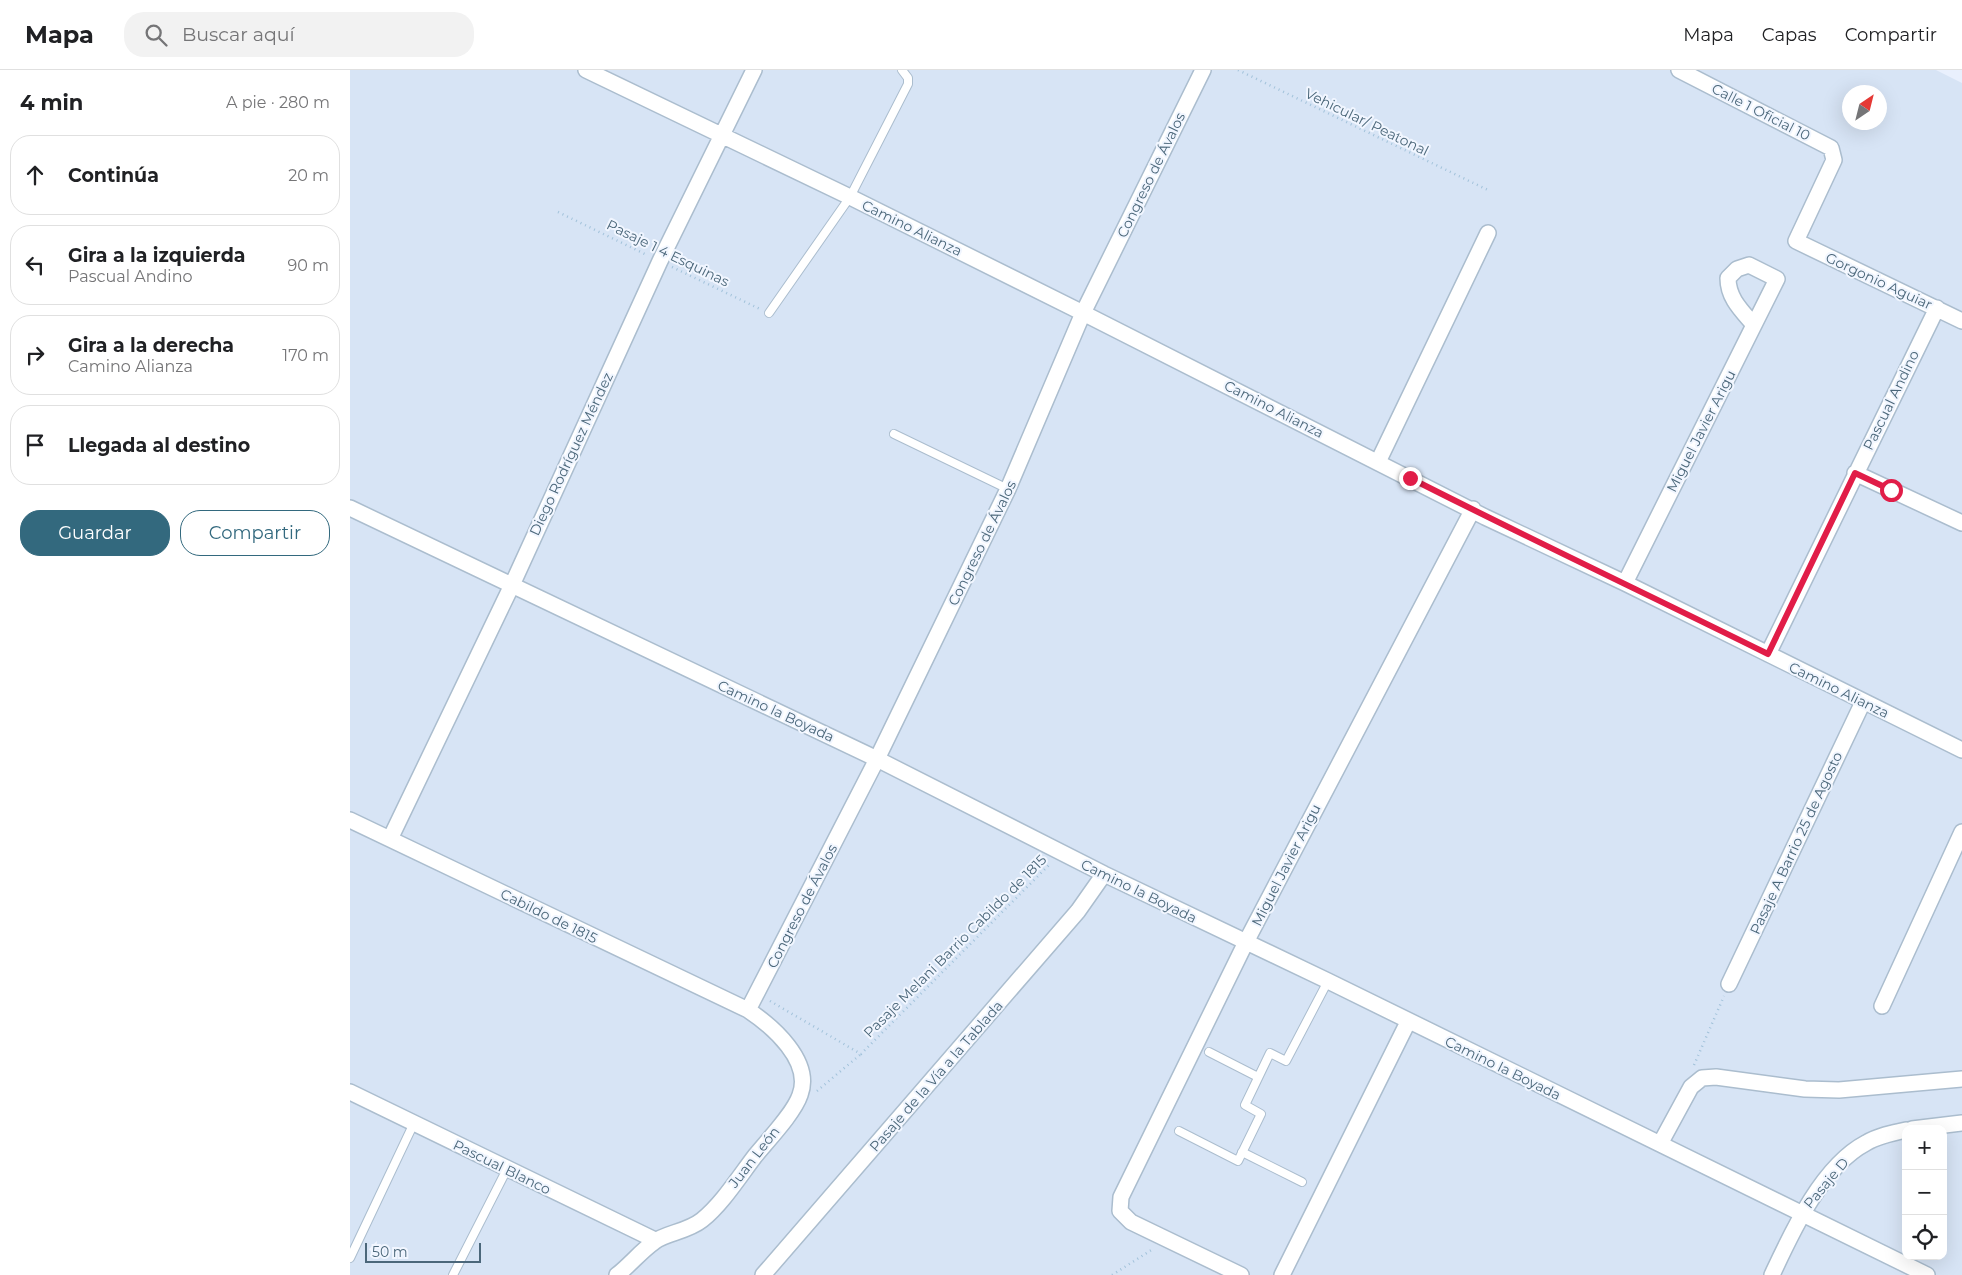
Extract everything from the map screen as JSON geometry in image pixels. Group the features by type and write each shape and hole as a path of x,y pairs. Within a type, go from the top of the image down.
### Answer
{"street":[{"name":"Camino Alianza","path":"586,70 850,197 1472,509 1962,750"},
{"name":"Diego Rodríguez Méndez","path":"390,839 512,585 660,261 754,70"},
{"name":"Congreso de Ávalos","path":"748,1010 758,994 877,759 1008,489 1083,313 1203,70"},
{"name":"Calle 1 Oficial 10","path":"1679,70 1831,148 1834,160 1796,240"},
{"path":"1378,462 1488,233"},
{"name":"Gorgonio Aguiar","path":"1796,240 1874,280 1962,321"},
{"name":"Miguel Javier Arigu","path":"1625,583 1754,325 1777,279 1750,265 1737,269 1728,278 1728,289 1736,305 1754,325"},
{"name":"Pascual Andino","path":"1768,654 1937,308"},
{"path":"1855,473 1962,523"},
{"name":"Camino la Boyada","path":"350,508 877,759 1104,874 1328,981 1408,1022 1928,1275"},
{"name":"Miguel Javier Arigu","path":"1168,1239 1131,1222 1120,1211 1121,1197 1246,942 1472,509"},
{"name":"Pasaje A Barrio 25 de Agosto","path":"1729,984 1863,702"},
{"name":"Cabildo de 1815","path":"350,820 748,1010"},
{"path":"1882,1006 1962,832"},
{"name":"Pasaje de la Vía a la Tablada","path":"764,1275 1078,911 1104,874"},
{"path":"748,1010 774,1030 793,1052 802,1082 800,1096"},
{"path":"1282,1275 1408,1022"},
{"path":"1660,1144 1690,1087 1702,1078 1716,1077 1805,1089 1839,1090 1962,1078"},
{"name":"Pascual Blanco","path":"350,1092 655,1240"},
{"name":"Juan León","path":"617,1275 655,1240 680,1232 703,1220 776,1130 800,1096"},
{"path":"1947,1125 1961,1124"},
{"name":"Pasaje D","path":"1772,1275 1802,1213 1826,1181 1856,1149 1888,1134 1902,1131"},
{"path":"1168,1239 1241,1275"}],"lane":[{"path":"769,313 850,197 908,84 908,78 902,70"},
{"path":"894,434 1008,489"},
{"path":"1179,1131 1238,1161 1261,1114 1245,1105 1270,1053 1286,1061 1328,981"},
{"path":"1209,1052 1258,1078"},
{"path":"350,1258 414,1123"},
{"path":"1242,1152 1302,1182"},
{"path":"453,1275 507,1169"}],"path":[{"name":"Vehicular/ Peatonal","path":"1238,70 1488,190"},
{"name":"Pasaje 1 4 Esquinas","path":"558,212 769,313"},
{"name":"Pasaje Melani Barrio Cabildo de 1815","path":"800,1096 810,1096 862,1054 1062,853"},
{"path":"1690,1087 1689,1076 1729,984"},
{"name":"Pasaje Melani Barrio Cabildo de 1815","path":"758,994 862,1054"},
{"path":"1112,1275 1168,1239"}],"shaded area":[{"path":"350,70 1936,70 1962,83 1962,1275 350,1275"}],"route":[{"path":"1410,478 1485,517 1625,583 1768,654 1855,473 1891,490"}]}
